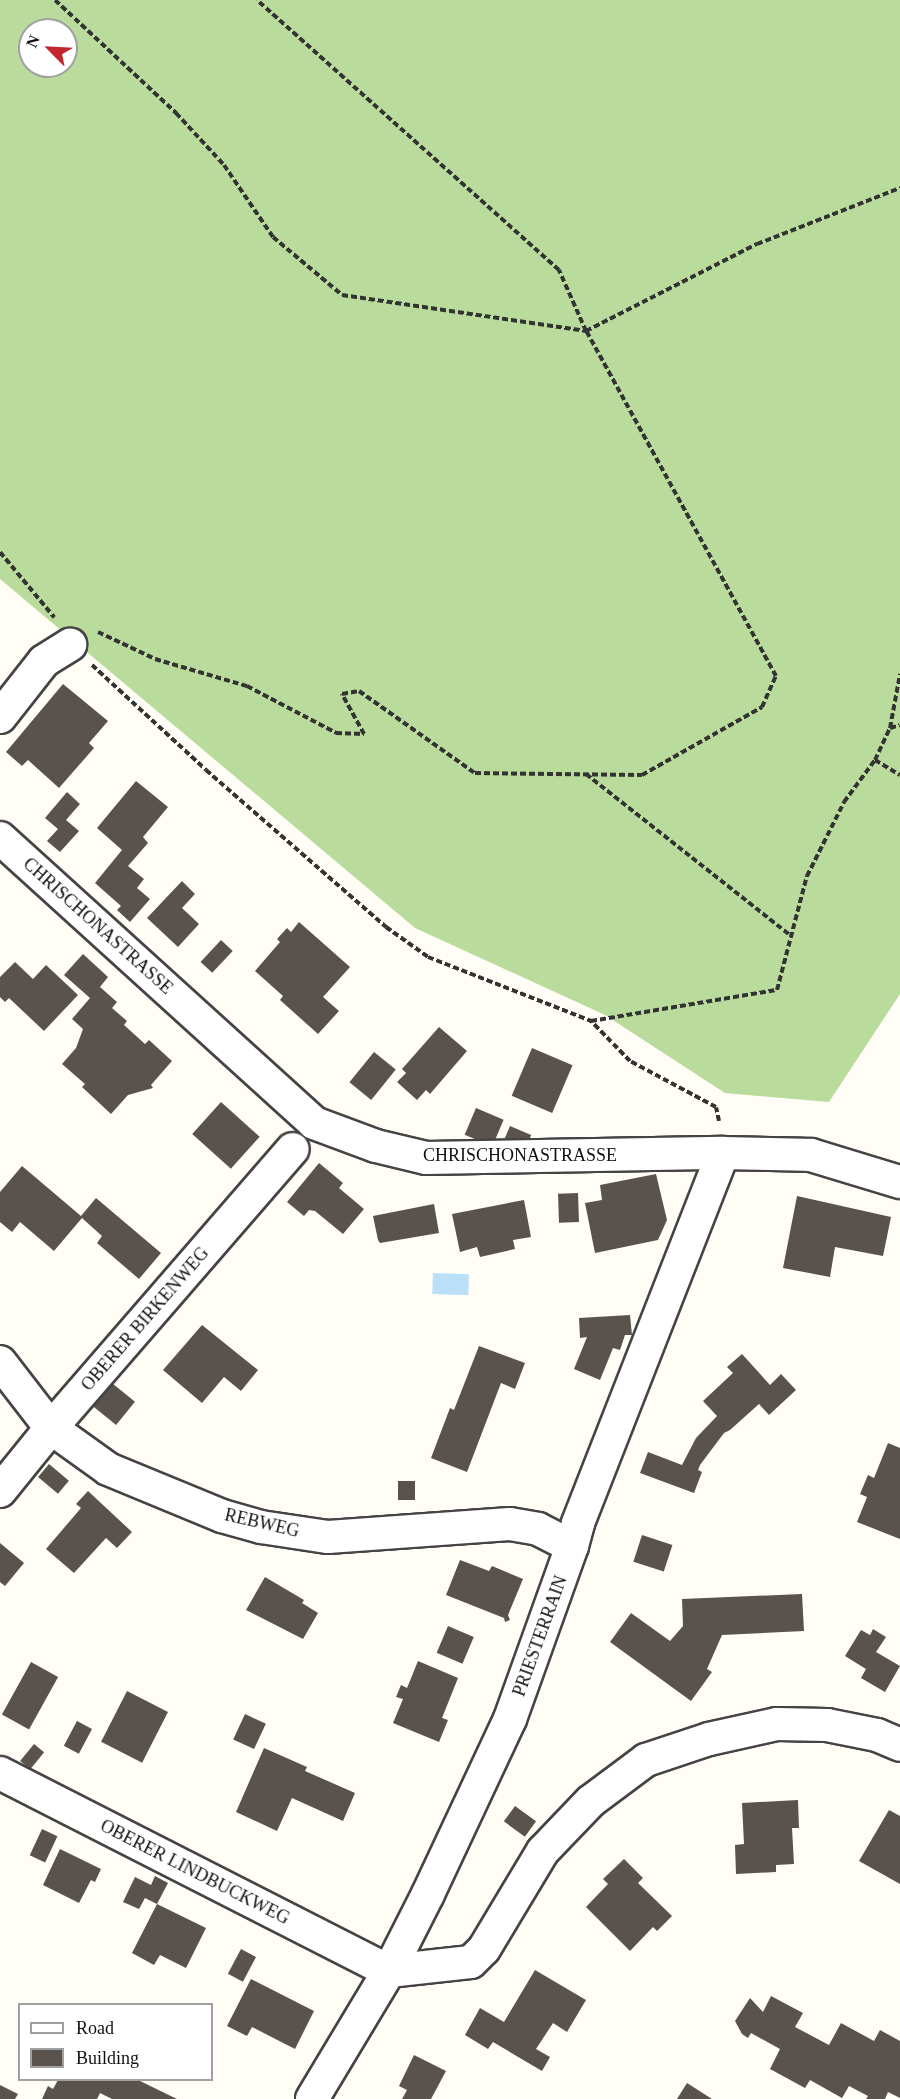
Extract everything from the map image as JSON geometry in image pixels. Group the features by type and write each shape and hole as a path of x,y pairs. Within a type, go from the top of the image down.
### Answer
{"street":[{"path":"0,717 44,661 70,645"},
{"name":"CHRISCHONASTRASSE","path":"0,838 304,1135 376,1146 426,1158 723,1153 811,1155 900,1182"},
{"name":"OBERER BIRKENWEG","path":"0,1491 51,1428 304,1135"},
{"name":"PRIESTERRAIN","path":"312,2099 389,1971 428,1894 510,1719 572,1546 578,1523 723,1153"},
{"name":"REBWEG","path":"0,1362 51,1428 108,1469 222,1516 261,1527 328,1537 510,1524 538,1529 572,1546"},
{"path":"389,1971 471,1962 484,1949 543,1851 591,1801 646,1760 709,1739 777,1724 827,1725 877,1735 900,1745"},
{"name":"OBERER LINDBUCKWEG","path":"0,1773 389,1971"}],"path":[{"path":"55,0 176,113 224,165 273,237 342,295 586,331 757,244 900,188"},
{"path":"70,645 98,632 155,659 247,686 336,734 364,734 342,694 359,691 475,772 642,775 762,707 776,676 586,331 559,270 257,0"},
{"path":"0,552 22,582 52,613 70,645 206,770 386,927 428,957 591,1021 630,1061 716,1107 723,1153"},
{"path":"591,1021 777,990 807,876 844,802 875,760 890,728 900,674"},
{"path":"890,728 900,725"},
{"path":"875,760 900,775"},
{"path":"586,774 791,936"}],"green space":[{"path":"0,0 900,0 900,994 829,1102 725,1093 605,1015 415,928 0,579"}],"water":[{"path":"433,1273 469,1274 468,1295 432,1294"}],"building":[{"path":"63,684 108,721 89,743 94,748 59,788 28,760 22,766 6,752"},
{"path":"136,781 168,807 143,837 148,843 128,866 144,879 137,888 150,899 130,922 117,910 121,906 95,883 122,850 97,828"},
{"path":"67,792 80,804 66,820 79,831 60,852 47,841 58,829 45,818"},
{"path":"182,881 195,894 182,908 199,924 178,947 147,918"},
{"path":"299,922 350,967 323,997 339,1011 318,1034 280,1000 283,996 255,971 280,942 277,939 287,928 291,932"},
{"path":"221,940 233,951 212,973 201,962"},
{"path":"83,954 108,977 100,987 117,1002 112,1008 127,1021 124,1025 145,1044 149,1040 172,1061 151,1085 153,1088 128,1095 111,1114 82,1087 85,1084 62,1064 76,1048 83,1029 72,1019 90,998 64,975"},
{"path":"15,962 33,979 46,965 78,995 44,1031 9,998 5,1002 0,997 0,977"},
{"path":"439,1027 467,1051 430,1094 426,1090 417,1100 397,1082 406,1073 402,1069"},
{"path":"532,1048 573,1065 552,1113 512,1096"},
{"path":"374,1052 396,1070 371,1100 349,1082"},
{"path":"221,1102 260,1137 231,1169 192,1134"},
{"path":"476,1108 504,1120 492,1146 465,1135"},
{"path":"510,1126 531,1135 526,1147 505,1138"},
{"path":"319,1163 343,1183 339,1188 364,1209 343,1234 315,1211 309,1210 304,1216 287,1202"},
{"path":"22,1166 81,1216 96,1198 161,1253 139,1279 97,1243 102,1236 82,1218 54,1251 20,1222 12,1232 0,1222 0,1192"},
{"path":"656,1174 667,1220 658,1240 595,1253 585,1203 602,1200 600,1185"},
{"path":"578,1193 579,1222 559,1223 558,1194"},
{"path":"797,1196 891,1217 883,1256 835,1247 830,1277 783,1268"},
{"path":"524,1200 531,1237 513,1240 515,1249 480,1257 477,1247 460,1252 452,1214"},
{"path":"434,1204 439,1233 380,1243 373,1216"},
{"path":"630,1315 632,1335 625,1335 620,1350 613,1348 600,1380 574,1369 587,1337 580,1338 579,1318"},
{"path":"202,1325 258,1370 241,1391 224,1377 202,1403 163,1370"},
{"path":"479,1346 525,1363 515,1389 501,1383 467,1472 431,1458 450,1408 454,1410"},
{"path":"742,1354 770,1385 781,1374 796,1390 769,1415 759,1404 724,1433 700,1465 698,1470 702,1472 694,1493 640,1473 648,1452 682,1465 696,1438 717,1416 703,1401 733,1373 727,1367"},
{"path":"107,1379 135,1402 116,1425 88,1402"},
{"path":"888,1443 900,1448 900,1539 857,1522 867,1497 860,1494 868,1475 874,1478"},
{"path":"49,1464 69,1481 58,1494 38,1477"},
{"path":"398,1481 415,1481 415,1500 398,1500"},
{"path":"88,1491 132,1532 117,1548 106,1538 74,1573 46,1549 81,1508 76,1504"},
{"path":"642,1535 672,1545 664,1572 633,1562"},
{"path":"0,1543 24,1563 5,1586 0,1582"},
{"path":"460,1560 489,1571 492,1566 523,1579 508,1615 510,1620 505,1622 504,1618 446,1595"},
{"path":"265,1577 304,1600 302,1603 318,1613 303,1639 246,1610"},
{"path":"802,1594 804,1631 722,1635 707,1669 712,1672 691,1701 610,1642 631,1613 670,1641 683,1626 682,1599"},
{"path":"448,1626 474,1637 462,1664 437,1653"},
{"path":"873,1629 886,1637 876,1652 900,1666 885,1692 861,1678 866,1669 845,1656 861,1630 870,1635"},
{"path":"418,1661 458,1678 442,1718 448,1720 439,1742 393,1723 403,1699 396,1697 401,1685 407,1688"},
{"path":"31,1662 58,1677 29,1730 2,1714"},
{"path":"127,1691 168,1712 142,1763 101,1742"},
{"path":"245,1714 266,1724 254,1749 233,1739"},
{"path":"77,1721 92,1729 79,1754 64,1746"},
{"path":"34,1744 44,1752 30,1769 20,1761"},
{"path":"264,1748 307,1767 305,1771 355,1793 343,1821 292,1798 277,1831 236,1812"},
{"path":"798,1800 799,1828 792,1828 794,1864 776,1865 776,1872 736,1874 735,1845 744,1844 742,1803"},
{"path":"515,1806 536,1821 525,1837 504,1821"},
{"path":"889,1810 900,1816 900,1884 859,1861"},
{"path":"42,1829 57,1836 45,1862 30,1855"},
{"path":"60,1849 101,1869 95,1882 91,1880 79,1903 43,1885"},
{"path":"624,1859 643,1878 638,1883 672,1916 657,1931 653,1927 630,1951 586,1907 608,1884 603,1879"},
{"path":"155,1876 168,1883 157,1904 145,1898 139,1909 123,1902 135,1877 151,1885"},
{"path":"157,1904 206,1928 186,1968 160,1955 154,1965 132,1953"},
{"path":"241,1949 256,1957 243,1982 228,1974"},
{"path":"535,1970 586,2000 567,2032 553,2023 536,2049 550,2057 542,2071 493,2042 488,2049 465,2035 480,2008 504,2022"},
{"path":"251,1979 314,2011 295,2049 252,2027 247,2036 227,2026"},
{"path":"771,1996 803,2013 795,2027 829,2045 841,2023 874,2041 880,2030 900,2041 900,2098 888,2092 885,2099 866,2099 868,2096 849,2086 842,2098 810,2080 805,2088 770,2069 780,2049 751,2033 748,2038 742,2034 735,2021 750,1998 763,2012"},
{"path":"414,2055 446,2071 431,2099 402,2099 407,2090 399,2086"},
{"path":"57,2081 140,2081 177,2099 112,2099 100,2093 97,2099 42,2099 48,2086 53,2089"},
{"path":"687,2083 712,2099 677,2099"},
{"path":"0,2085 18,2094 15,2099 0,2099"}]}
